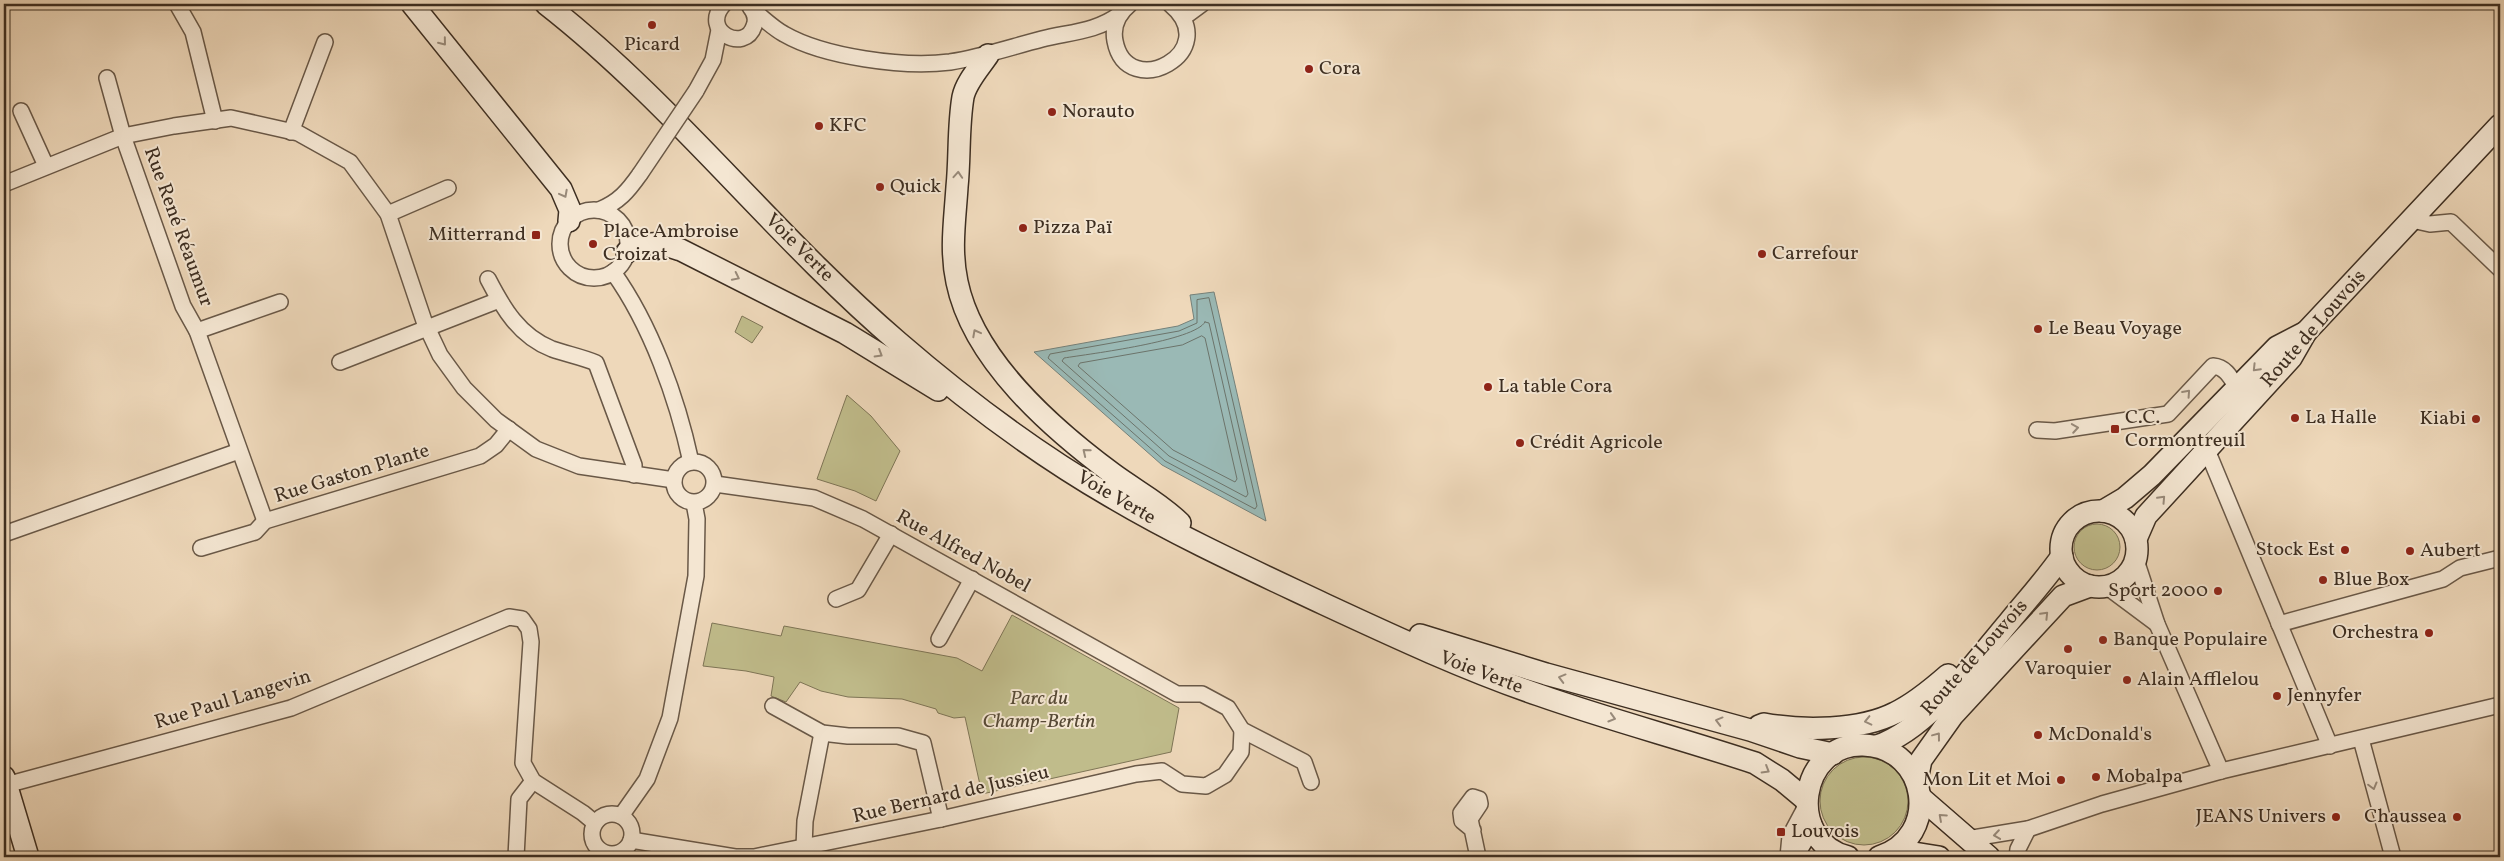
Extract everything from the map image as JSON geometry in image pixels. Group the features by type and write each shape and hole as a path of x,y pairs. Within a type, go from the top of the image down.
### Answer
{"main road":[{"path":"412,4 561,188 570,210 569,221"},
{"name":"Voie Verte","path":"546,4 593,40 821,271 896,341 1006,428 1108,496 1189,540 1413,646 1538,695 1755,763 1782,780 1808,810 1818,838 1843,857"},
{"name":"Voie Verte","path":"557,4 628,62 817,256 900,335 1001,414 1041,442 1114,488 1284,574 1423,636 1546,674 1750,730 1800,747 1833,754"},
{"path":"988,55 963,96 953,246 957,281 967,314 986,350 1015,386 1066,436 1114,474 1164,507 1180,523"},
{"name":"Route de Louvois","path":"2136,549 2146,516 2291,358 2306,332 2500,125"},
{"path":"627,252 640,245 654,242 682,250 845,333 930,384 991,426 1006,428"},
{"name":"Route de Louvois","path":"2103,511 2125,498 2152,475 2277,347 2306,332"},
{"path":"2090,511 2103,511 2124,520 2136,549 2124,577 2098,586 2072,575 2062,556 2063,537 2071,522 2090,511"},
{"name":"Route de Louvois","path":"1877,746 1893,741 1930,712 1970,668 2062,556"},
{"name":"Route de Louvois","path":"1884,856 1903,845 1914,832 1920,816 1921,760 1953,715 2063,596 2098,586"},
{"path":"1750,730 1764,724 1806,728 1869,722 1894,714 1928,692 1959,667 1970,668"},
{"path":"1792,857 1808,810 1810,782 1819,766 1833,754 1847,747 1862,745 1877,746 1900,759 1919,789 1967,839 1989,857"},
{"path":"5,781 28,857"},
{"path":"1884,856 1914,853 1939,857"}],"street":[{"path":"177,4 193,32 216,120"},
{"path":"1085,32 1116,47 1130,64 1152,70 1163,68 1179,56 1184,48 1186,28 1183,18 1170,4"},
{"path":"1183,18 1202,4"},
{"path":"750,7 784,34 820,48 882,62 949,62 988,55 1041,40 1085,32 1109,22 1125,7"},
{"path":"626,193 622,214 628,243 624,260 613,272 604,276 584,276 567,265 560,247 563,229 569,221 588,210 599,210 616,202 626,193 696,90 713,60 755,24 750,7"},
{"path":"1116,47 1115,24 1125,7"},
{"path":"718,14 727,37 784,34"},
{"path":"713,60 718,14"},
{"path":"291,132 325,42"},
{"name":"Rue René Réaumur","path":"107,78 123,136 183,306 197,331 265,522"},
{"path":"21,111 46,166"},
{"path":"4,184 123,136 231,118 298,133 350,162 388,214 427,327 440,355 464,388 508,429 536,449 579,466 674,480"},
{"path":"388,214 448,188"},
{"path":"599,210 616,218 623,226"},
{"path":"2412,220 2430,224 2451,222 2500,269"},
{"path":"613,272 644,324 675,400 690,462"},
{"path":"488,279 499,300 518,328 550,348 596,363 634,465 634,475"},
{"path":"340,362 499,300"},
{"name":"Rue René Réaumur","path":"197,331 280,302"},
{"path":"2037,430 2055,431 2168,414 2213,366 2225,370 2237,388"},
{"name":"Rue Gaston Plante","path":"201,548 255,532 265,522 480,456 496,445 508,429"},
{"path":"2207,450 2330,746"},
{"path":"4,534 239,451"},
{"path":"690,462 697,462 708,467 712,472 715,484 706,499 694,502 682,498 677,493 674,480 679,468 690,462"},
{"name":"Rue Alfred Nobel","path":"715,484 814,498 863,519 1177,694 1202,694 1228,708 1242,730"},
{"path":"621,816 647,779 670,718 696,576 697,518 694,502"},
{"path":"836,599 858,590 891,534"},
{"path":"2136,549 2157,624 2221,771"},
{"path":"2279,624 2443,579 2460,568 2500,558"},
{"path":"939,639 972,580"},
{"path":"2098,586 2157,624"},
{"name":"Rue Paul Langevin","path":"5,781 291,708 509,617 522,619 529,629 530,642 523,763 533,781"},
{"path":"1967,839 2028,829 2102,804 2221,771 2500,705"},
{"path":"774,706 822,733 848,736 898,736 923,743 940,819"},
{"path":"1242,730 1304,762 1311,782"},
{"name":"Rue Bernard de Jussieu","path":"631,840 735,857 754,857 940,819 1127,776 1162,771 1182,784 1206,786 1225,775 1240,752 1242,730"},
{"path":"804,848 805,821 822,733"},
{"path":"2361,739 2393,857"},
{"path":"516,857 519,799 533,781 583,812 595,823"},
{"path":"1788,857 1790,836 1808,810"},
{"path":"604,816 621,816 629,824 631,840 629,846 619,853 599,854 592,835 595,823 604,816"},
{"path":"2017,857 2018,849 2028,829"},
{"path":"1472,830 1478,857"}],"green space":[{"path":"742,316 763,327 752,343 735,332"},
{"path":"847,395 871,416 900,451 876,501 855,491 817,479"},
{"path":"2097,524 2110,528 2116,534 2120,547 2116,560 2110,566 2097,570 2084,566 2078,560 2074,547 2078,534 2084,528"},
{"name":"Parc du Champ-Bertin","path":"1012,615 1179,708 1171,752 982,794 965,717 954,718 938,713 936,709 902,699 848,697 821,691 800,682 786,702 771,696 774,677 746,671 703,666 712,623 781,636 784,626 957,658 982,671"},
{"path":"1864,757 1881,761 1895,770 1904,784 1908,801 1904,818 1895,832 1881,841 1864,845 1847,841 1833,832 1824,818 1820,801 1824,784 1833,770 1847,761"}],"water":[{"path":"1214,292 1266,521 1162,465 1034,352 1178,326 1194,319 1190,295"}],"place":[{"name":"Picard","path":"652,25"},
{"name":"Cora","path":"1309,69"},
{"name":"Norauto","path":"1052,112"},
{"name":"KFC","path":"819,126"},
{"name":"Quick","path":"880,187"},
{"name":"Pizza Paï","path":"1023,228"},
{"name":"Mitterrand","path":"536,235"},
{"name":"Place Ambroise Croizat","path":"593,244"},
{"name":"Carrefour","path":"1762,254"},
{"name":"Le Beau Voyage","path":"2038,329"},
{"name":"La table Cora","path":"1488,387"},
{"name":"La Halle","path":"2295,418"},
{"name":"Kiabi","path":"2476,419"},
{"name":"C.C. Cormontreuil","path":"2115,429"},
{"name":"Crédit Agricole","path":"1520,443"},
{"name":"Stock Est","path":"2345,550"},
{"name":"Aubert","path":"2410,551"},
{"name":"Blue Box","path":"2323,580"},
{"name":"Sport 2000","path":"2218,591"},
{"name":"Orchestra","path":"2429,633"},
{"name":"Banque Populaire","path":"2103,640"},
{"name":"Varoquier","path":"2068,649"},
{"name":"Alain Afflelou","path":"2127,680"},
{"name":"Jennyfer","path":"2277,696"},
{"name":"McDonald's","path":"2038,735"},
{"name":"Mobalpa","path":"2096,777"},
{"name":"Mon Lit et Moi","path":"2061,780"},
{"name":"JEANS Univers","path":"2336,817"},
{"name":"Chaussea","path":"2457,817"},
{"name":"Louvois","path":"1781,832"}]}
